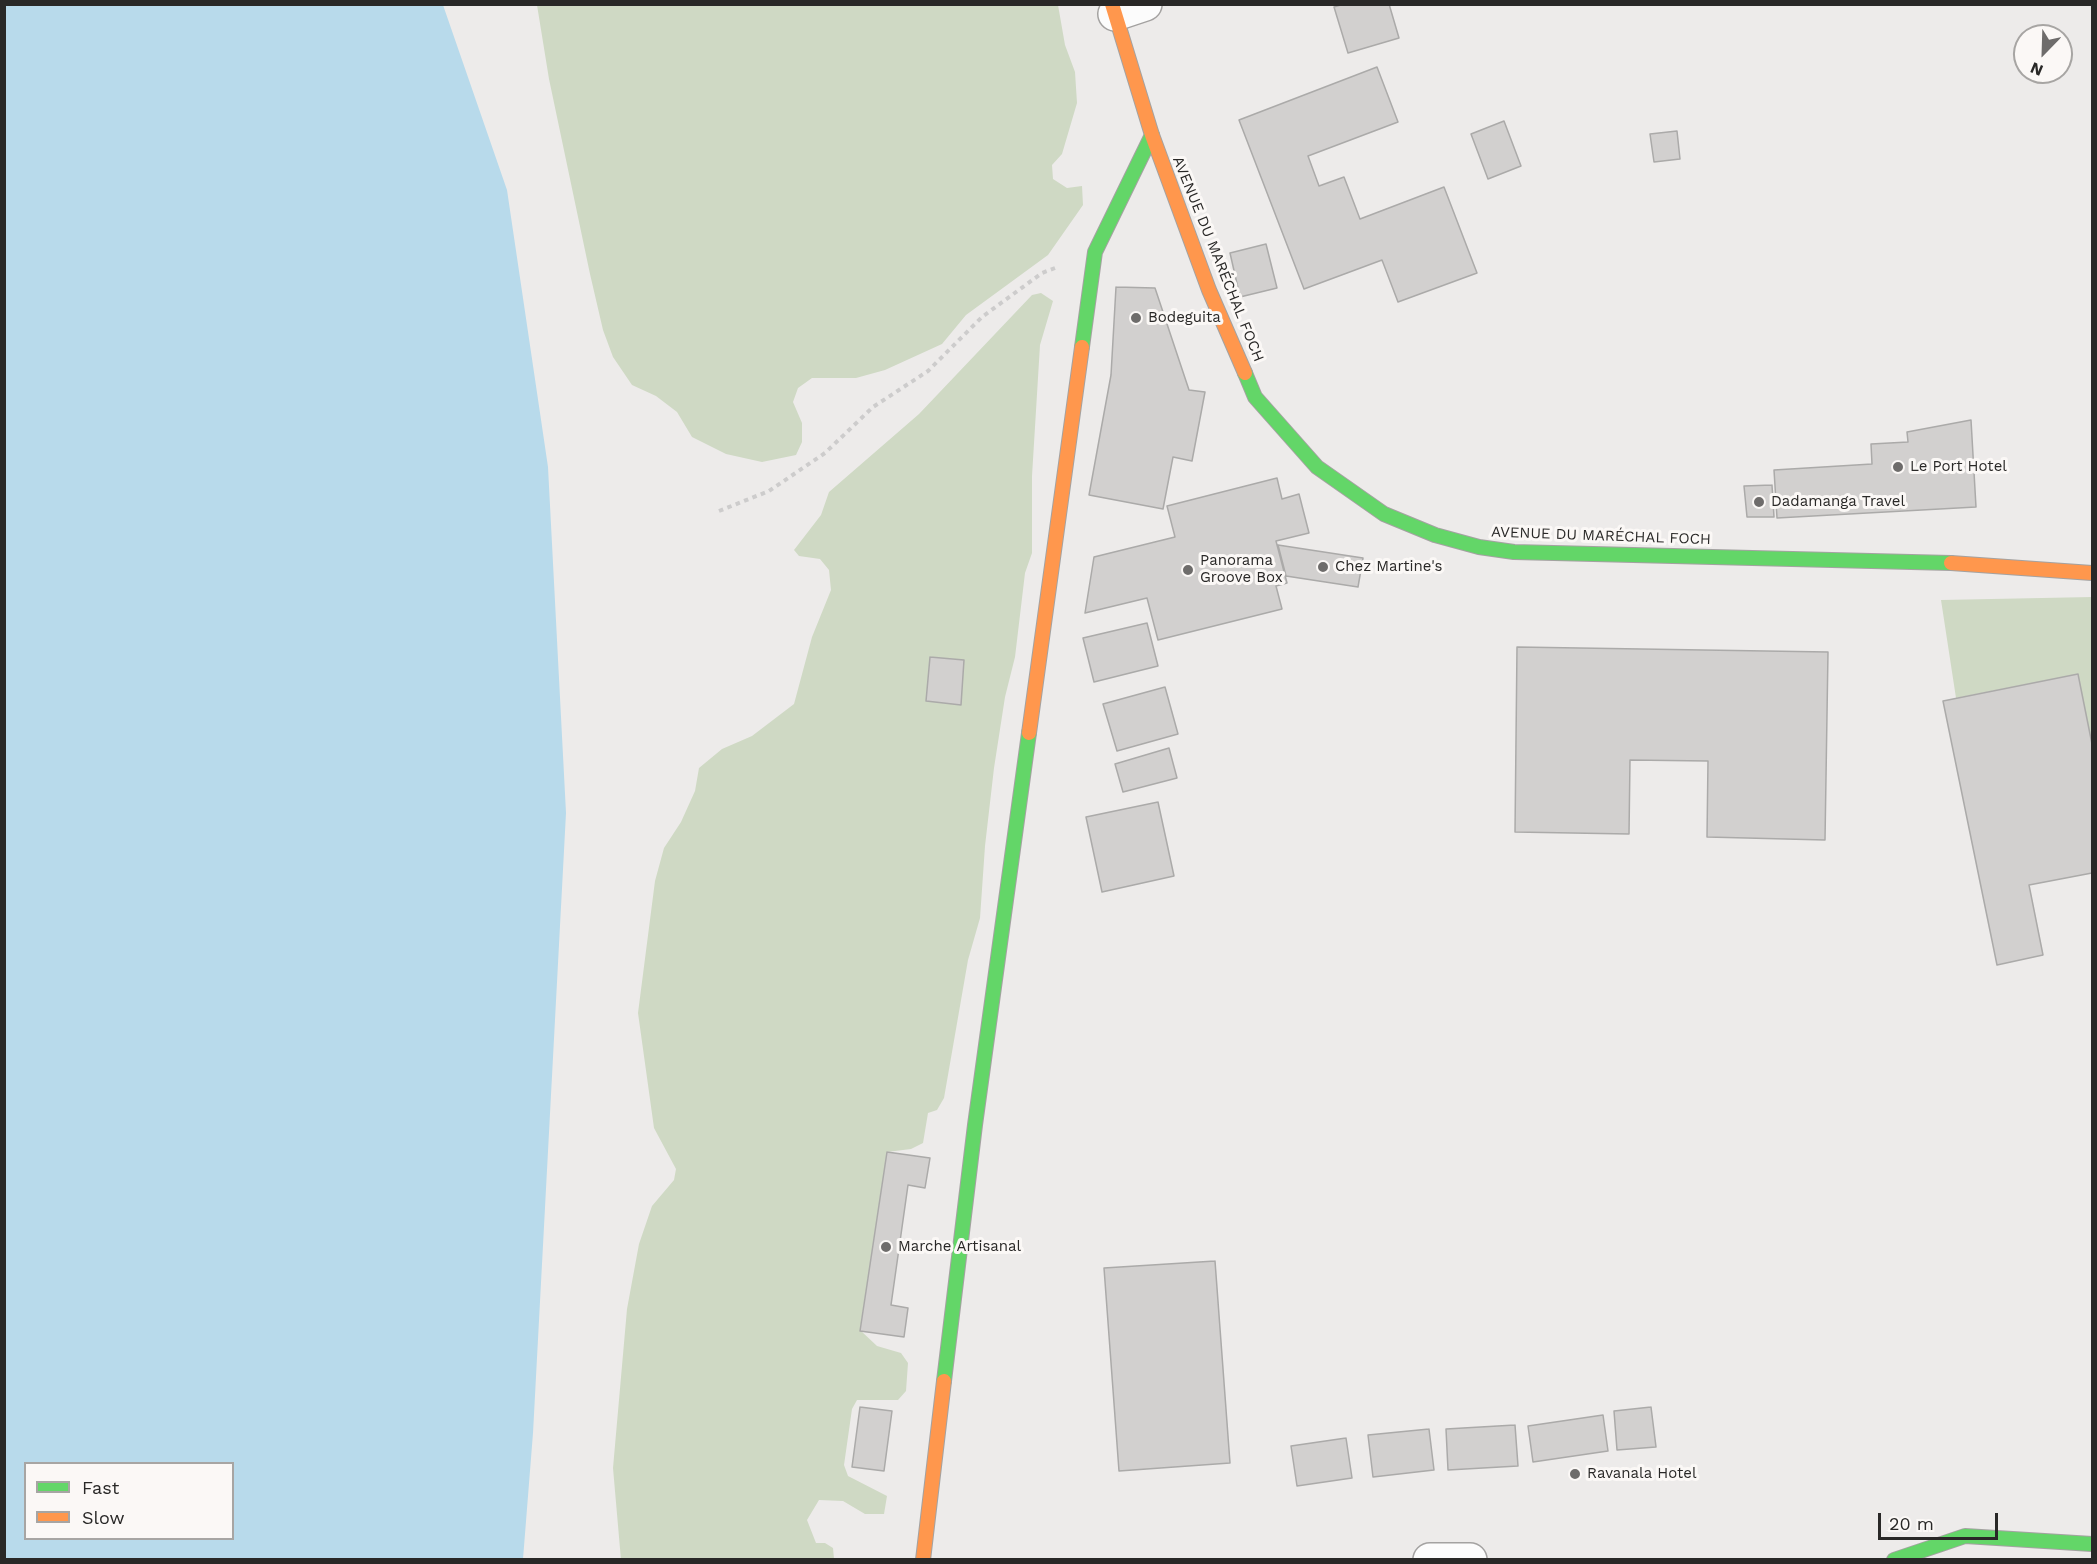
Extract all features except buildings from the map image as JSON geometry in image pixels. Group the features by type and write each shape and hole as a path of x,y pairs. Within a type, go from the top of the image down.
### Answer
{"main road":[{"name":"AVENUE DU MARÉCHAL FOCH","path":"1124,8 1152,135 1209,290 1255,397 1317,467 1384,514 1435,535 1479,548 1514,552 1954,563 2092,573"},
{"path":"923,1560 975,1125 1095,252 1152,135"},
{"path":"1893,1560 1965,1536 2092,1544"}],"street":[{"path":"1430,1560 1470,1560"}],"path":[{"path":"719,511 769,491 825,453 873,407 928,371 982,317 1042,273 1095,252"}],"green space":[{"path":"537,5 1058,5 1065,45 1075,72 1077,103 1062,154 1052,165 1053,179 1067,188 1082,186 1083,205 1048,255 966,315 942,344 885,370 856,378 812,378 798,388 793,402 802,423 802,442 796,455 762,462 726,454 692,437 677,412 656,396 632,385 613,357 603,330 590,274 549,79"},
{"path":"1041,293 1053,301 1040,345 1032,476 1032,553 1025,573 1015,657 1005,697 994,768 980,918 968,960 944,1098 937,1110 928,1113 923,1143 911,1149 887,1152 860,1330 877,1346 901,1353 908,1363 906,1391 898,1400 857,1400 852,1409 844,1465 848,1476 887,1496 884,1514 865,1514 843,1501 819,1500 807,1520 816,1543 825,1543 833,1548 834,1559 621,1560 613,1468 627,1309 639,1244 652,1206 674,1180 676,1169 654,1128 638,1013 655,881 664,848 681,822 695,791 699,768 722,749 752,736 794,704 812,637 831,590 829,570 820,559 799,556 794,550 821,515 829,492 919,414 1032,295"},
{"path":"2092,597 2092,744 2078,674 1956,698 1941,600"}],"water":[{"path":"5,4 443,5 507,190 548,467 566,813 533,1433 523,1559 5,1559"}],"traffic: fast":[{"path":"1082,347 1095,252 1152,135"},
{"path":"1245,373 1255,397 1317,467 1384,514 1435,535 1479,547 1514,552 1951,563"},
{"path":"944,1381 975,1125 1029,733"},
{"path":"1894,1560 1965,1536 2092,1544"}],"traffic: slow":[{"path":"1112,4 1152,135 1209,290 1245,373"},
{"path":"1029,733 1082,347"},
{"path":"1951,563 2092,573"},
{"path":"923,1560 944,1381"}],"place":[{"name":"Bodeguita","path":"1136,318"},
{"name":"Le Port Hotel","path":"1898,467"},
{"name":"Dadamanga Travel","path":"1759,502"},
{"name":"Chez Martine's","path":"1323,567"},
{"name":"Panorama Groove Box","path":"1188,570"},
{"name":"Marche Artisanal","path":"886,1247"},
{"name":"Ravanala Hotel","path":"1575,1474"}]}
